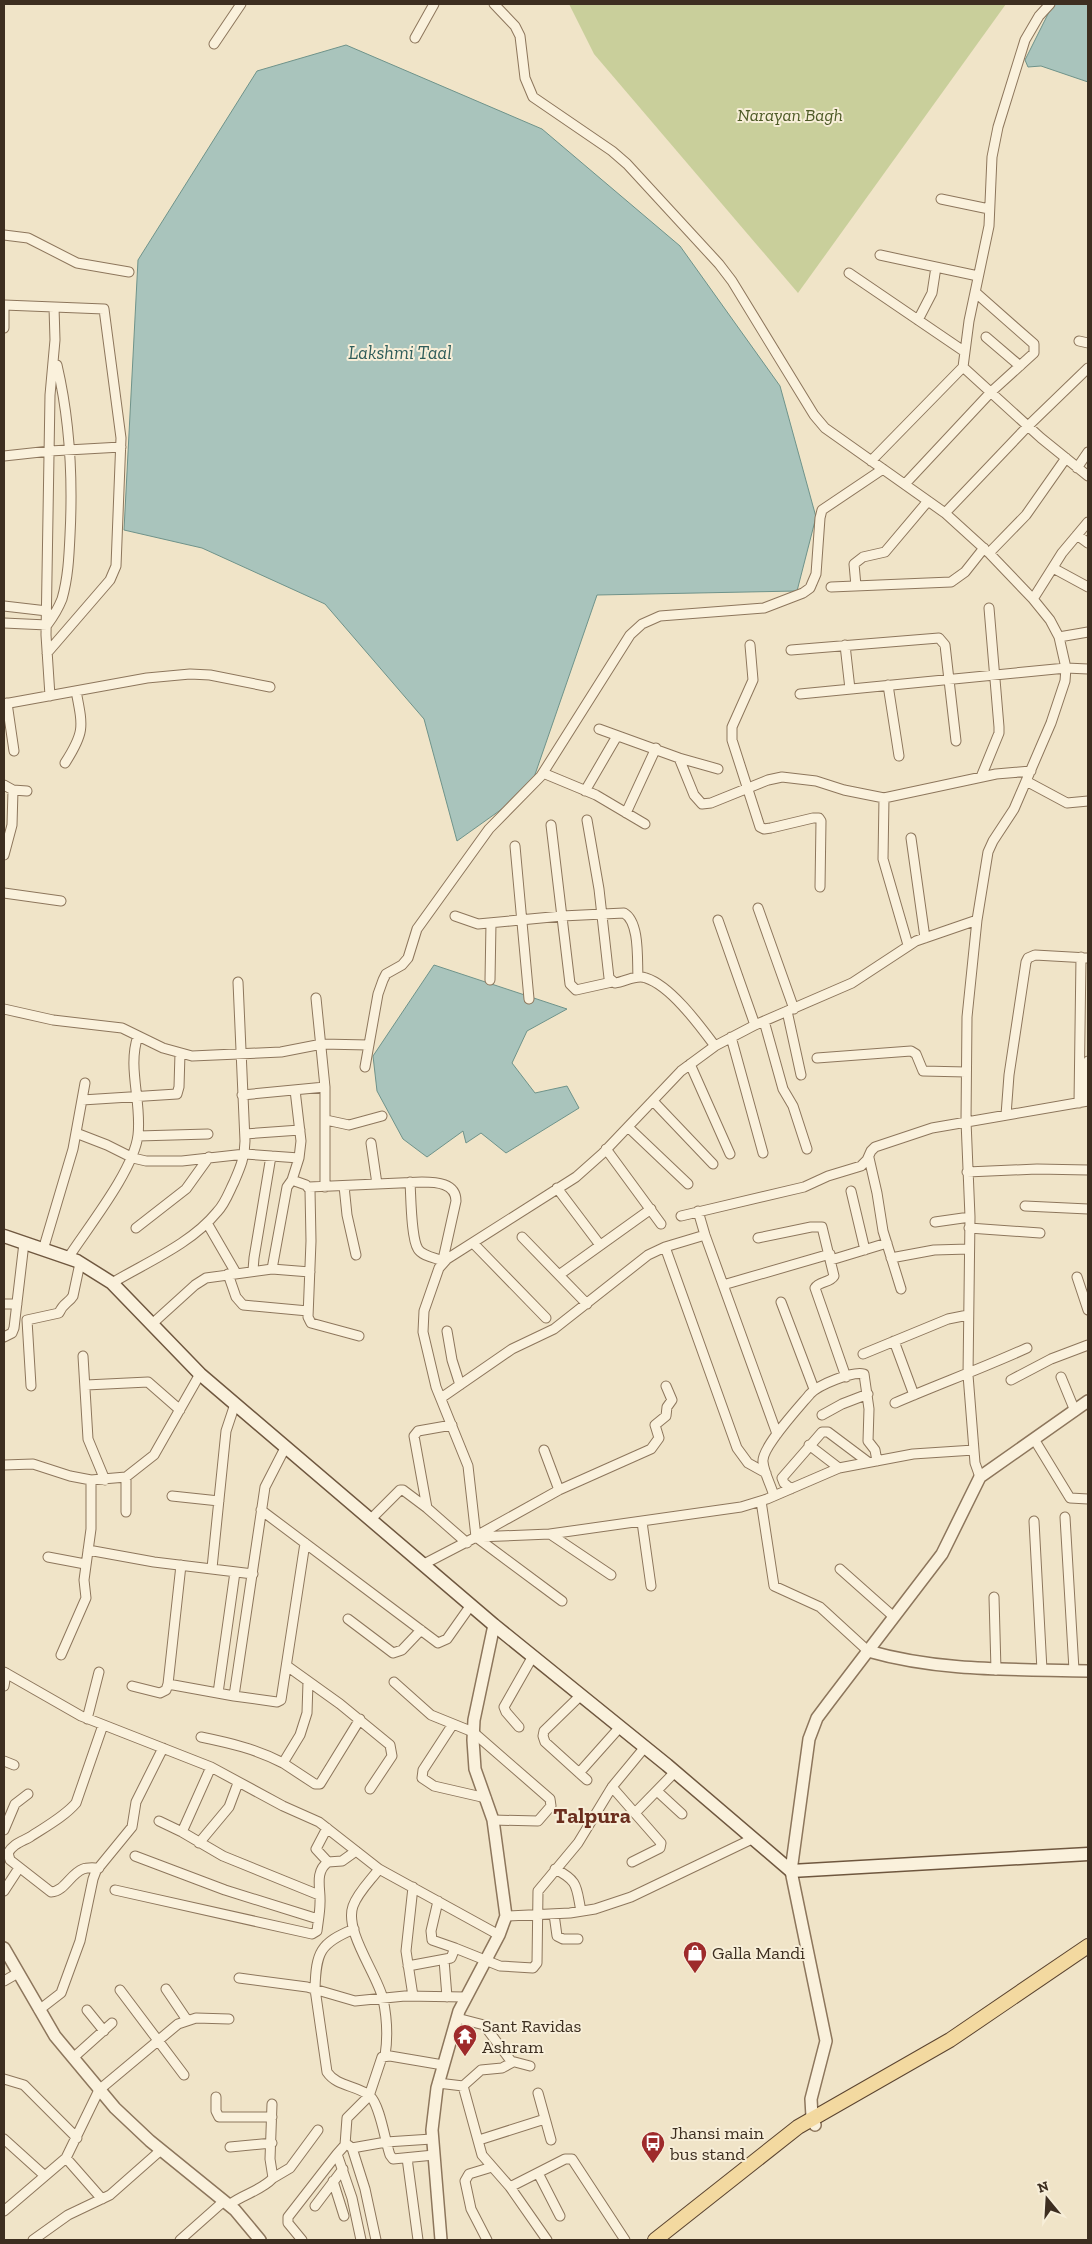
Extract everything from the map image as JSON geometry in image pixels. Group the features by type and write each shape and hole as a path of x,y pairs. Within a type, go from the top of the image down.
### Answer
{"main road":[{"path":"4,1236 80,1263 112,1283 200,1374 285,1448 494,1625 675,1772 790,1871 1088,1854"},
{"path":"655,2240 755,2160 814,2121 950,2040 1088,1946"},
{"path":"670,2240 814,2121 951,2049 1088,1957"}],"street":[{"path":"214,44 241,4"},
{"path":"415,38 434,4"},
{"path":"494,4 515,26 520,36 525,78 533,97 612,151 627,164 719,264 732,281 819,422 945,513 986,551 1033,600 1050,620 1059,637 1066,668 1065,681 1051,723 1014,809 988,852 977,920 967,1017 966,1121 970,1217 968,1375 975,1463 980,1477"},
{"path":"871,461 962,367 988,226 994,142 1008,90 1025,40 1039,16 1050,4"},
{"path":"941,200 990,209"},
{"path":"4,235 28,238 77,263 129,272"},
{"path":"880,255 978,276"},
{"path":"918,320 932,293 936,267"},
{"path":"849,273 965,352"},
{"path":"905,484 991,392 1034,353 1034,344 975,292"},
{"path":"4,328 4,305 104,309 121,447 114,573 47,653"},
{"path":"50,696 47,625 50,395 54,355 54,307"},
{"path":"986,337 1020,366"},
{"path":"47,625 56,612 61,600 68,573 70,523 70,450 67,418 54,355"},
{"path":"962,367 1088,476"},
{"path":"945,513 1028,426 1088,368"},
{"path":"4,456 50,450 121,447"},
{"path":"1077,468 1088,452"},
{"path":"831,587 951,582 965,572 1026,515 1066,458"},
{"path":"365,1067 378,994 386,974 402,966 408,958 418,929 489,829 544,773 630,635 642,624 660,616 764,608 803,593 810,588 816,574 822,510 882,469"},
{"path":"856,586 854,564 863,558 885,552 928,501"},
{"path":"1033,600 1053,568 1088,522"},
{"path":"1077,535 1088,543"},
{"path":"1053,568 1088,587"},
{"path":"4,606 48,611"},
{"path":"981,777 998,733 996,674 989,608"},
{"path":"4,623 47,625"},
{"path":"1059,637 1088,632"},
{"path":"791,650 939,638 945,645 956,741"},
{"path":"845,645 850,689"},
{"path":"750,646 753,680 732,727 732,734 757,823 764,829 819,818 821,821 820,887"},
{"path":"800,694 996,674 1088,668"},
{"path":"14,751 5,703 147,678 190,674 210,675 270,687"},
{"path":"888,685 899,756"},
{"path":"65,763 78,743 81,732 82,720 76,691"},
{"path":"599,730 656,748 679,758 718,768"},
{"path":"585,791 617,736"},
{"path":"626,813 656,748"},
{"path":"679,758 685,767 694,795 702,804 711,803 768,780 790,777 816,781 844,790 884,798 981,777 1031,771"},
{"path":"544,773 585,791 645,824"},
{"path":"1026,781 1067,803 1088,801"},
{"path":"4,785 13,790 27,791"},
{"path":"4,855 11,830 8,810 13,790"},
{"path":"884,798 883,859 908,945"},
{"path":"587,820 608,974 612,982"},
{"path":"551,826 572,988 583,989 638,977 646,978 677,1000 715,1046"},
{"path":"911,838 925,938"},
{"path":"515,846 529,999"},
{"path":"4,893 61,901"},
{"path":"758,908 791,1010 801,1075"},
{"path":"456,916 478,924 562,916 601,915 617,912 628,915 635,936 638,977"},
{"path":"718,920 783,1089 793,1106 807,1149"},
{"path":"442,1263 576,1176 606,1149 690,1064 715,1046 759,1023 852,983 908,945 977,920"},
{"path":"490,980 491,923"},
{"path":"1006,1115 1008,1075 1026,962 1028,958 1035,955 1084,958 1085,1102"},
{"path":"112,1283 172,1248 207,1223 221,1207 239,1171 245,1154 245,1134 238,982"},
{"path":"316,998 325,1087 325,1187"},
{"path":"4,1009 53,1020 111,1025 192,1056 281,1052 322,1044 368,1045"},
{"path":"68,1258 133,1158 138,1136 137,1096 132,1052 138,1036"},
{"path":"731,1037 763,1153"},
{"path":"818,1058 911,1051 916,1054 923,1071 966,1072"},
{"path":"82,1100 177,1094 180,1053"},
{"path":"1085,1102 1088,1061"},
{"path":"690,1064 730,1154"},
{"path":"43,1250 74,1149 85,1083"},
{"path":"242,1095 325,1087"},
{"path":"272,1269 287,1187 292,1180 299,1158 300,1130 295,1090"},
{"path":"653,1100 713,1164"},
{"path":"901,1289 886,1243 869,1158 872,1149 881,1144 932,1128 1085,1102"},
{"path":"326,1120 349,1125 382,1116"},
{"path":"628,1127 688,1184"},
{"path":"245,1134 300,1130"},
{"path":"76,1133 133,1158 150,1162 245,1154 299,1158"},
{"path":"138,1136 208,1134"},
{"path":"371,1143 377,1184"},
{"path":"606,1149 661,1224"},
{"path":"253,1270 271,1156"},
{"path":"136,1228 186,1190 209,1157"},
{"path":"681,1216 804,1187 828,1176 860,1166 869,1158"},
{"path":"967,1172 1037,1169 1088,1170"},
{"path":"292,1180 309,1187 410,1182 439,1183 451,1188 455,1193 456,1201 442,1263 422,1321 424,1342 441,1398 468,1466 476,1537 562,1601"},
{"path":"410,1182 417,1248 423,1254 442,1263"},
{"path":"344,1186 347,1215 356,1255"},
{"path":"309,1187 311,1241 308,1317 312,1323 359,1336"},
{"path":"557,1188 600,1245"},
{"path":"851,1191 865,1250"},
{"path":"1025,1206 1088,1209"},
{"path":"559,1275 651,1209"},
{"path":"698,1211 777,1434"},
{"path":"935,1222 970,1217"},
{"path":"207,1223 232,1273 236,1296 243,1305 308,1311"},
{"path":"758,1238 818,1226 824,1231 834,1276 830,1280 818,1284 815,1288 846,1377"},
{"path":"969,1228 1040,1233"},
{"path":"441,1398 512,1349 554,1329 638,1263 665,1247 705,1235"},
{"path":"522,1237 586,1304"},
{"path":"4,1337 12,1333 14,1328 24,1243"},
{"path":"473,1243 546,1318"},
{"path":"723,1286 886,1243"},
{"path":"665,1247 737,1448 748,1463 766,1473"},
{"path":"892,1258 925,1251 969,1249"},
{"path":"31,1386 27,1320 59,1313 64,1304 71,1300 73,1296 80,1263"},
{"path":"152,1324 200,1280 253,1270 272,1269 310,1272"},
{"path":"1077,1277 1088,1310"},
{"path":"782,1302 814,1389"},
{"path":"4,1304 17,1304"},
{"path":"863,1354 948,1319 968,1314"},
{"path":"447,1331 452,1360 460,1384"},
{"path":"894,1341 914,1395"},
{"path":"1011,1380 1051,1359 1088,1344"},
{"path":"895,1403 952,1378 968,1375 1026,1348"},
{"path":"83,1356 89,1445 105,1480"},
{"path":"774,1496 762,1459 777,1434 814,1389 857,1373 864,1374 868,1394 868,1441 875,1450 872,1462"},
{"path":"4,1465 33,1464 70,1476 91,1480 126,1477 154,1455 200,1374"},
{"path":"1061,1377 1075,1410"},
{"path":"86,1385 148,1382 180,1410"},
{"path":"424,1564 467,1543 559,1490 651,1449 659,1438 655,1425 666,1416 667,1407 672,1400 666,1386"},
{"path":"822,1415 842,1404 868,1394"},
{"path":"814,2121 811,2099 826,2041 790,1871 809,1739 817,1718 942,1554 980,1477 1088,1402"},
{"path":"212,1568 226,1431 235,1404"},
{"path":"427,1508 415,1433 452,1425"},
{"path":"791,1489 784,1483 782,1478 818,1434 828,1432 872,1462"},
{"path":"1034,1439 1070,1498 1088,1499"},
{"path":"809,1445 839,1468"},
{"path":"234,1696 265,1487 285,1448"},
{"path":"544,1450 559,1490"},
{"path":"476,1537 550,1534 741,1507 774,1496 839,1468 913,1454 974,1450"},
{"path":"126,1477 126,1512"},
{"path":"61,1655 86,1598 84,1580 91,1529 91,1480"},
{"path":"371,1519 400,1490 403,1490 467,1543"},
{"path":"172,1496 219,1501"},
{"path":"761,1501 774,1586 820,1606 868,1651 901,1660 996,1670 1088,1671"},
{"path":"261,1510 435,1641 443,1642 471,1605"},
{"path":"1065,1517 1074,1670"},
{"path":"1034,1521 1042,1670"},
{"path":"642,1522 651,1586"},
{"path":"550,1534 611,1575"},
{"path":"168,1684 234,1696 277,1702 281,1700 305,1543"},
{"path":"88,1550 253,1574"},
{"path":"48,1557 85,1564"},
{"path":"132,1686 160,1693 166,1690 181,1565"},
{"path":"840,1568 894,1617"},
{"path":"218,1693 235,1572"},
{"path":"994,1597 996,1670"},
{"path":"348,1619 392,1653 402,1650 421,1630"},
{"path":"441,2240 432,2139 433,2109 438,2083 465,1997 499,1935 506,1916 493,1820 475,1770 473,1732 494,1625"},
{"path":"519,1727 506,1712 504,1706 533,1656"},
{"path":"286,1666 360,1719 392,1748 392,1756 370,1789"},
{"path":"87,1719 99,1672"},
{"path":"4,1686 5,1673 87,1719 211,1767 238,1783 320,1822 379,1868 499,1935"},
{"path":"282,1763 300,1735 307,1714 308,1682"},
{"path":"394,1682 431,1715 473,1732 550,1799 551,1806 538,1821 493,1820"},
{"path":"581,1695 544,1731 543,1736 545,1742 587,1780"},
{"path":"201,1737 242,1746 264,1754 315,1784 320,1784 360,1719"},
{"path":"453,1724 423,1770 422,1778 434,1786 486,1798"},
{"path":"12,1847 69,1811 76,1803 103,1725"},
{"path":"579,1773 620,1727"},
{"path":"438,1901 430,1931 432,1940 506,1967 533,1968 537,1963 538,1891 578,1843 612,1787 645,1747"},
{"path":"39,2010 61,1993 77,1952 93,1879 99,1868 132,1827 136,1802 163,1748"},
{"path":"4,1761 14,1765"},
{"path":"182,1832 211,1767"},
{"path":"635,1813 675,1772"},
{"path":"199,1843 229,1807 238,1783"},
{"path":"612,1787 660,1840 662,1846 632,1862"},
{"path":"657,1791 682,1814"},
{"path":"4,1830 15,1804 28,1794"},
{"path":"159,1821 223,1856 319,1895"},
{"path":"327,1828 316,1849 328,1862"},
{"path":"4,1834 10,1839 12,1847 8,1857 19,1868 51,1892 60,1890 83,1869 99,1868"},
{"path":"506,1916 595,1910 631,1897 752,1839"},
{"path":"115,1890 312,1934 317,1931 319,1878 324,1867 328,1862 342,1861 356,1851"},
{"path":"135,1856 225,1890 318,1919"},
{"path":"4,1891 19,1868"},
{"path":"379,1868 356,1899 351,1915 354,1929 383,1998 388,2037 385,2056"},
{"path":"555,1869 569,1876 575,1882 581,1912"},
{"path":"412,1996 407,1937 413,1887"},
{"path":"554,1914 557,1936 560,1939 578,1939"},
{"path":"354,1929 336,1936 324,1945 316,1976 315,1989 326,2072 334,2081 369,2096 377,2110 393,2159 434,2155"},
{"path":"4,1948 55,2036 99,2090 115,2108 162,2150 226,2203 260,2240"},
{"path":"408,1966 444,1960 453,1956 455,1948"},
{"path":"444,1960 447,1997"},
{"path":"4,1981 18,1974"},
{"path":"239,1978 315,1989 355,2000 412,1996 465,1997"},
{"path":"166,1989 187,2020"},
{"path":"120,1990 184,2075"},
{"path":"87,2010 104,2031"},
{"path":"5,2207 66,2158 99,2090 157,2041 178,2024 187,2020 196,2018 229,2019"},
{"path":"457,2018 484,2025 513,2062 530,2066"},
{"path":"73,2058 112,2023"},
{"path":"376,2240 365,2189 348,2147 347,2118 369,2096 379,2060 385,2056 443,2065"},
{"path":"438,2083 463,2086 481,2070 502,2068 513,2062"},
{"path":"4,2079 24,2085 77,2138"},
{"path":"463,2086 482,2155 510,2187 548,2240"},
{"path":"538,2093 551,2140"},
{"path":"216,2097 216,2111 219,2116 272,2117"},
{"path":"272,2104 270,2160 273,2178"},
{"path":"479,2140 545,2119"},
{"path":"180,2240 226,2203 256,2190 290,2168 318,2130"},
{"path":"4,2139 45,2176"},
{"path":"302,2240 288,2223 288,2217 337,2154 348,2147 432,2139"},
{"path":"230,2146 272,2143"},
{"path":"33,2240 68,2215 114,2192 162,2150"},
{"path":"337,2154 352,2198 361,2240"},
{"path":"66,2158 102,2199"},
{"path":"406,2158 418,2240"},
{"path":"510,2187 565,2159 572,2159 625,2240"},
{"path":"486,2240 471,2208 465,2181 469,2174 492,2167"},
{"path":"315,2206 343,2169"},
{"path":"538,2173 560,2216"},
{"path":"333,2181 344,2216"}],"green space":[{"name":"Narayan Bagh","path":"569,4 1006,4 798,293 594,54"}],"water":[{"path":"1056,4 1088,4 1088,82 1041,66 1028,67 1025,60 1050,10"},
{"name":"Lakshmi Taal","path":"346,45 542,129 680,246 780,386 816,517 797,591 597,595 530,789 457,841 424,719 325,604 202,548 124,530 138,260 257,71"},
{"path":"434,965 567,1009 527,1031 512,1063 535,1093 567,1086 579,1108 506,1153 481,1133 466,1143 463,1131 427,1157 403,1139 377,1091 373,1056"}],"place":[{"name":"Galla Mandi","path":"695,1974"},
{"name":"Sant Ravidas Ashram","path":"465,2057"},
{"name":"Jhansi main bus stand","path":"653,2164"}],"district":[{"name":"Talpura","path":"592,1815"}]}
